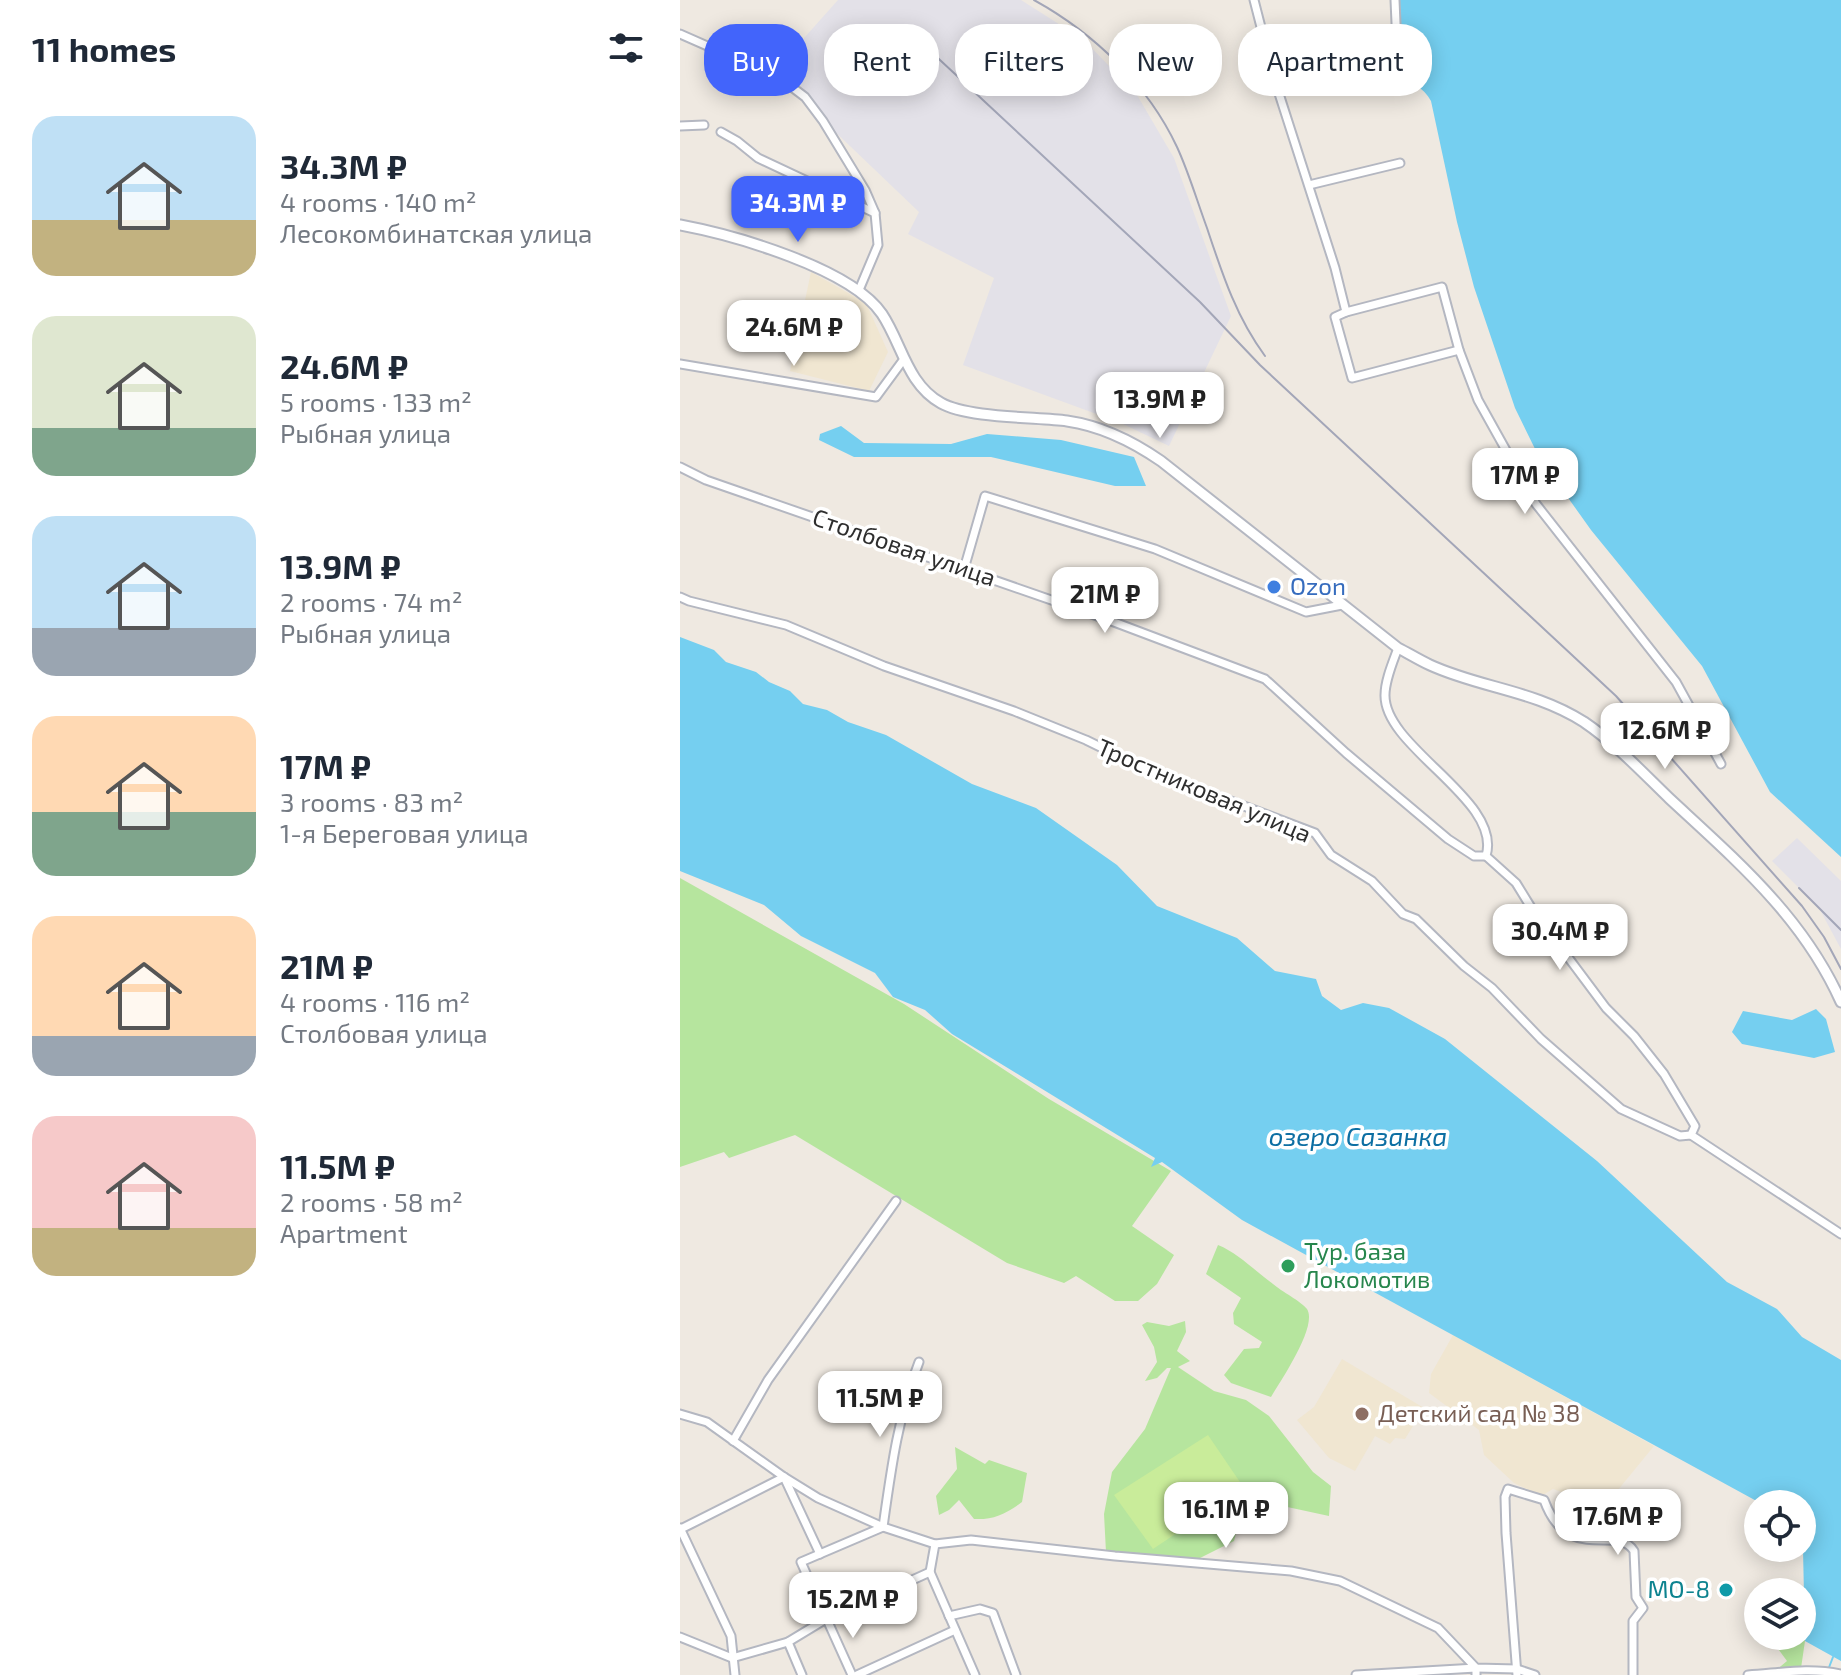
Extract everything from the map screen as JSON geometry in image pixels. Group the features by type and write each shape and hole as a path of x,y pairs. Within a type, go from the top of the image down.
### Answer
{"street":[{"path":"1254,0 1260,24"},
{"path":"1395,0 1396,24"},
{"path":"680,34 780,78 805,97 865,190 875,213 878,245 859,290"},
{"path":"1280,96 1346,312"},
{"path":"680,126 704,125"},
{"path":"721,132 758,158 875,213"},
{"path":"1309,185 1400,163"},
{"path":"682,227 727,235 825,272 859,290 873,301 884,317 919,386 943,405 980,413 1069,422 1132,441 1398,648 1431,666 1542,701 1584,722 1758,881 1799,928 1841,1002"},
{"path":"1459,350 1352,378 1335,317 1442,287 1459,350 1489,423 1536,504 1676,682 1721,764"},
{"path":"680,364 876,397 904,359"},
{"name":"Столбовая улица","path":"680,467 706,480 964,569 1265,679 1448,839 1474,856 1486,856 1516,883 1606,1008 1634,1036 1664,1074 1695,1126 1691,1135"},
{"path":"964,569 985,496 1155,549 1306,612 1342,605"},
{"name":"Тростниковая улица","path":"680,597 786,625 884,666 1014,711 1086,740 1141,767 1315,833 1331,855 1372,881 1403,914 1416,919 1464,966 1492,988 1541,1039 1621,1109 1680,1136 1691,1135 1841,1234"},
{"path":"1398,648 1385,695 1388,713 1417,751 1439,769 1473,809 1487,843 1486,856"},
{"path":"733,1441 768,1380 896,1201"},
{"path":"883,1527 897,1432 907,1392 919,1362"},
{"path":"680,1414 707,1422 818,1498 883,1527 935,1544 971,1540 1291,1571 1340,1581 1438,1628 1476,1672"},
{"path":"735,1675 731,1636 680,1529 784,1477"},
{"path":"784,1477 820,1554"},
{"path":"1517,1672 1506,1533 1505,1497 1508,1489 1544,1500 1551,1520 1566,1534 1586,1540 1630,1545 1634,1551 1636,1597 1643,1608 1633,1621 1633,1675"},
{"path":"883,1527 801,1562 854,1675 955,1630"},
{"path":"935,1544 930,1572 975,1675"},
{"path":"680,1637 732,1658 788,1642 826,1619 930,1572"},
{"path":"949,1616 980,1609 993,1613 1016,1675"},
{"path":"788,1642 802,1675"},
{"path":"1748,1675 1789,1670 1824,1670 1841,1674"},
{"path":"1356,1675 1476,1672 1535,1675"}],"shaded area":[{"path":"838,0 1021,0 1059,24 955,24 955,96 1093,96 1093,49 1109,66 1109,96 1138,96 1174,158 1231,316 1169,446 1121,423 963,365 994,278 908,234 919,212 828,125 808,95 808,34"},
{"path":"811,272 866,303 888,352 869,391 790,371"},
{"path":"1797,838 1841,881 1841,949 1819,908 1772,861"},
{"path":"1453,1335 1654,1446 1604,1507 1553,1489 1541,1496 1514,1483 1484,1455 1479,1430 1429,1393 1431,1374"},
{"name":"Детский сад № 38","path":"1342,1359 1424,1408 1405,1439 1395,1438 1390,1444 1375,1436 1355,1471 1329,1458 1297,1420 1314,1407"}],"green space":[{"path":"680,878 904,1004 1049,1099 1171,1171 1132,1226 1174,1255 1157,1284 1138,1301 1115,1301 1076,1276 1064,1283 1007,1263 795,1135 729,1158 724,1152 680,1167"},
{"path":"1218,1245 1239,1257 1307,1309 1309,1317 1303,1340 1271,1397 1231,1383 1224,1375 1244,1349 1259,1348 1262,1342 1234,1324 1233,1313 1241,1298 1206,1274"},
{"path":"1185,1321 1186,1332 1177,1351 1190,1361 1178,1367 1214,1391 1246,1400 1269,1416 1313,1472 1331,1486 1329,1516 1255,1500 1241,1514 1234,1541 1198,1559 1106,1552 1104,1514 1112,1472 1145,1429 1171,1368 1157,1378 1145,1381 1157,1362 1154,1347 1142,1325 1147,1322 1169,1326"},
{"path":"1208,1435 1244,1488 1153,1549 1114,1495"},
{"path":"955,1447 985,1464 989,1460 1027,1473 1022,1502 999,1515 974,1519 959,1500 939,1515 936,1496 957,1469"},
{"path":"1779,1650 1804,1650 1800,1675 1770,1675 1787,1661"}],"water":[{"path":"1396,0 1841,0 1841,857 1770,792 1702,666 1591,530 1539,457 1515,408 1474,287 1457,222 1431,101 1427,96 1432,96 1432,24 1398,24"},
{"path":"841,426 864,443 951,444 987,434 1061,440 1134,457 1146,486 1115,486 991,457 854,457 819,440 820,434"},
{"name":"озеро Сазанка","path":"680,637 714,650 726,662 756,672 790,691 803,704 827,710 848,722 886,735 972,784 1036,808 1117,865 1157,906 1237,938 1275,971 1316,979 1322,996 1341,1010 1363,1003 1389,1008 1445,1039 1597,1161 1727,1282 1777,1309 1802,1337 1841,1360 1841,1661 1816,1647 1816,1578 1804,1578 1803,1562 1816,1562 1816,1490 1744,1490 1744,1494 1242,1220 1162,1162 1151,1167 1155,1158 952,1034 925,1010 893,997 875,973 801,936 764,905 680,871"},
{"path":"1816,1009 1826,1019 1835,1052 1814,1058 1742,1044 1732,1032 1743,1011 1792,1020"}],"waterway":[{"path":"1828,1670 1833,1657"}],"railway":[{"path":"1034,0 1078,28 1098,45 1135,82 1165,124 1185,167 1231,294 1265,356"},
{"path":"939,59 1200,302 1260,365 1616,696 1802,906 1841,969"},
{"path":"1799,888 1841,930"}],"place":[{"name":"Ozon","path":"1274,587"},
{"name":"Тур. база Локомотив","path":"1288,1266"},
{"name":"Детский сад № 38","path":"1362,1414"},
{"name":"MO-8","path":"1726,1590"}]}
